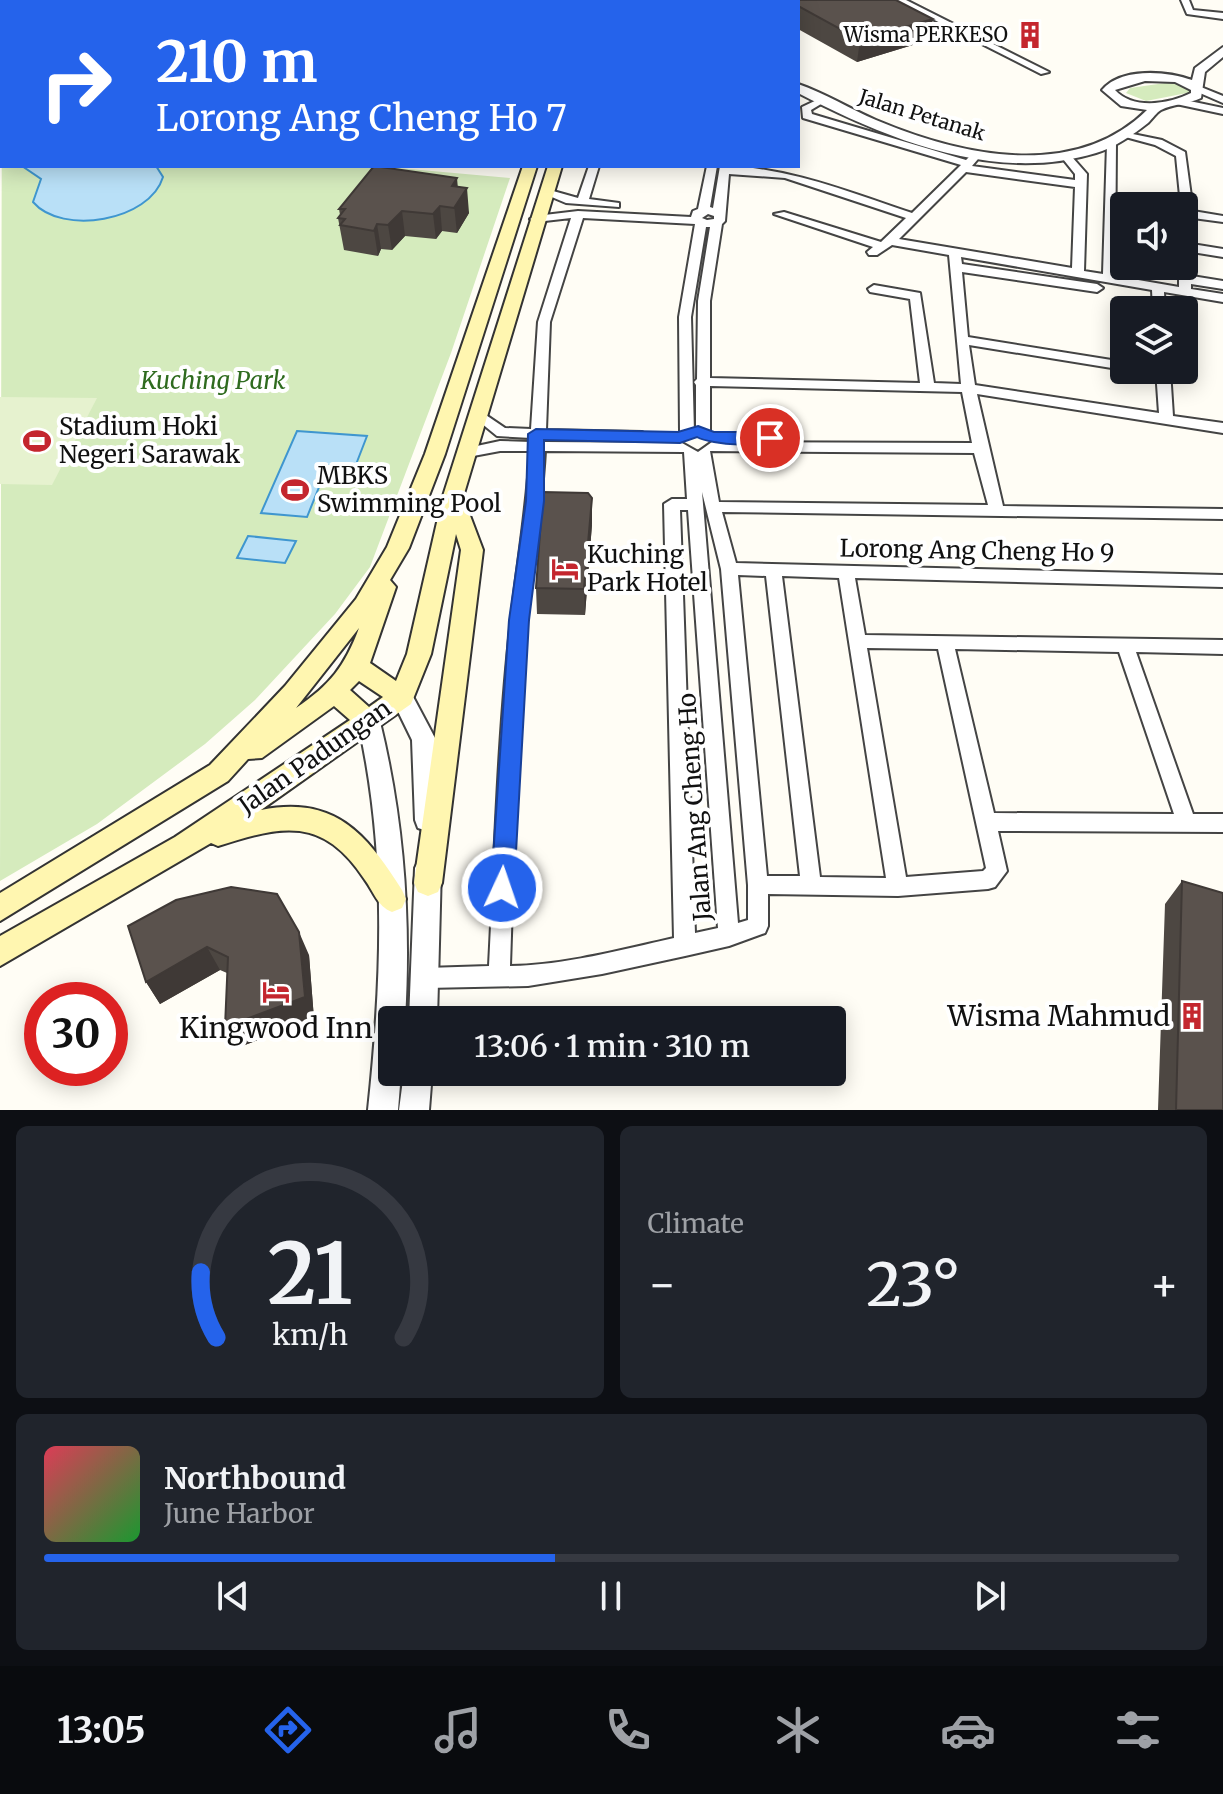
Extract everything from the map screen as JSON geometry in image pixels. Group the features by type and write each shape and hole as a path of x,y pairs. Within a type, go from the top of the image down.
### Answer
{"main road":[{"name":"Jalan Padungan","path":"0,908 219,773 294,693 364,605 398,548 435,454 529,168"},
{"name":"Jalan Padungan","path":"0,952 185,846 402,697 419,654 453,496 536,219 554,168"},
{"path":"428,883 472,550 453,496"},
{"path":"219,773 323,702 357,667 398,548"},
{"path":"357,667 402,697"},
{"path":"334,691 369,722"},
{"path":"185,846 253,822 277,817 302,817 328,823 360,848 392,899"}],"street":[{"path":"899,0 1044,72"},
{"path":"1185,0 1190,12 1223,16"},
{"path":"900,19 938,38"},
{"path":"1223,39 1181,71 1108,86 1109,94 1122,103 1156,105 1195,98 1199,71 1223,51"},
{"path":"1159,77 1186,81 1223,100"},
{"name":"Jalan Petanak","path":"800,90 815,103 969,162 1068,159 1088,154 1118,140 1156,105"},
{"path":"1180,102 1223,111"},
{"path":"815,103 805,113 812,119 969,162 1080,184"},
{"name":"Jalan Petanak","path":"1088,154 1125,120 1129,114 1122,103"},
{"path":"1109,279 1118,140 1158,142 1181,154 1184,192"},
{"path":"1068,159 1078,167 1080,184 1078,274"},
{"path":"882,246 969,162"},
{"path":"499,977 509,755 519,620 535,501 544,322 593,168"},
{"name":"Jalan Ang Cheng Ho","path":"704,506 729,569 758,885 758,926 729,936 704,506 706,479 696,443 685,317 706,217 712,168"},
{"path":"725,168 786,175 914,217"},
{"name":"Jalan Ang Cheng Ho","path":"696,443 706,217 725,168"},
{"path":"546,192 580,208"},
{"path":"536,219 580,208 706,217"},
{"path":"780,214 882,246 1148,296"},
{"path":"1198,216 1223,219"},
{"path":"1198,249 1223,253"},
{"path":"956,260 1109,279 1154,296"},
{"path":"956,260 966,388 977,443 997,511"},
{"path":"1185,280 1185,285"},
{"path":"1185,285 1223,298"},
{"path":"1163,296 1185,285 1223,285"},
{"path":"874,289 916,296 927,386"},
{"path":"962,340 1110,364"},
{"path":"701,382 966,388 1223,428"},
{"path":"1164,384 1166,418"},
{"path":"477,414 502,433 536,440"},
{"path":"468,452 536,440 977,443"},
{"path":"685,946 672,504 1223,514"},
{"name":"Lorong Ang Cheng Ho 9","path":"729,569 1223,581"},
{"path":"773,570 811,886"},
{"path":"846,572 898,887"},
{"path":"857,641 1222,649"},
{"path":"758,885 898,887 988,880 997,871 945,642"},
{"path":"1125,645 1186,822"},
{"path":"402,697 424,740 428,883 424,1006"},
{"path":"369,722 388,829 392,899 392,1021 383,1110"},
{"path":"986,822 1223,823"},
{"path":"426,978 499,977 602,964 729,936"},
{"path":"414,1110 417,1086"}],"green space":[{"path":"1172,82 1187,85 1192,92 1146,101 1126,93 1130,88"},
{"name":"Kuching Park","path":"2,168 398,168 510,178 451,353 370,567 335,614 255,700 205,744 97,824 0,881"},
{"name":"Stadium Hoki Negeri Sarawak","path":"0,397 97,398 52,485 0,484"}],"water":[{"path":"25,168 157,168 163,177 155,192 141,204 104,219 83,221 64,219 46,212 33,202 41,179"},
{"name":"MBKS Swimming Pool","path":"297,431 367,436 355,467 328,465 307,517 261,513"},
{"path":"248,536 296,541 285,563 237,558"}],"building":[{"path":"800,0 896,0 933,19 860,40 800,7"},
{"path":"372,168 457,178 452,186 467,188 454,208 440,206 433,214 402,211 388,225 377,224 374,231 340,225 345,219 338,218 345,209 339,209"},
{"name":"Kuching Park Hotel","path":"543,492 588,493 592,498 584,589 536,588"},
{"name":"Wisma Mahmud","path":"1182,881 1223,893 1223,1110 1176,1110"},
{"name":"Kingwood Inn","path":"231,887 277,894 299,932 305,997 225,1027 228,957 207,947 146,982 128,926 176,900"}],"place":[{"name":"Wisma PERKESO","path":"1030,35"},
{"name":"Stadium Hoki Negeri Sarawak","path":"37,441"},
{"name":"MBKS Swimming Pool","path":"295,490"},
{"name":"Kuching Park Hotel","path":"565,569"},
{"name":"Kingwood Inn","path":"276,992"},
{"name":"Wisma Mahmud","path":"1192,1016"}],"route":[{"path":"502,888 519,620 535,501 536,434 680,438 687,432 698,431 711,438 770,438"}]}
